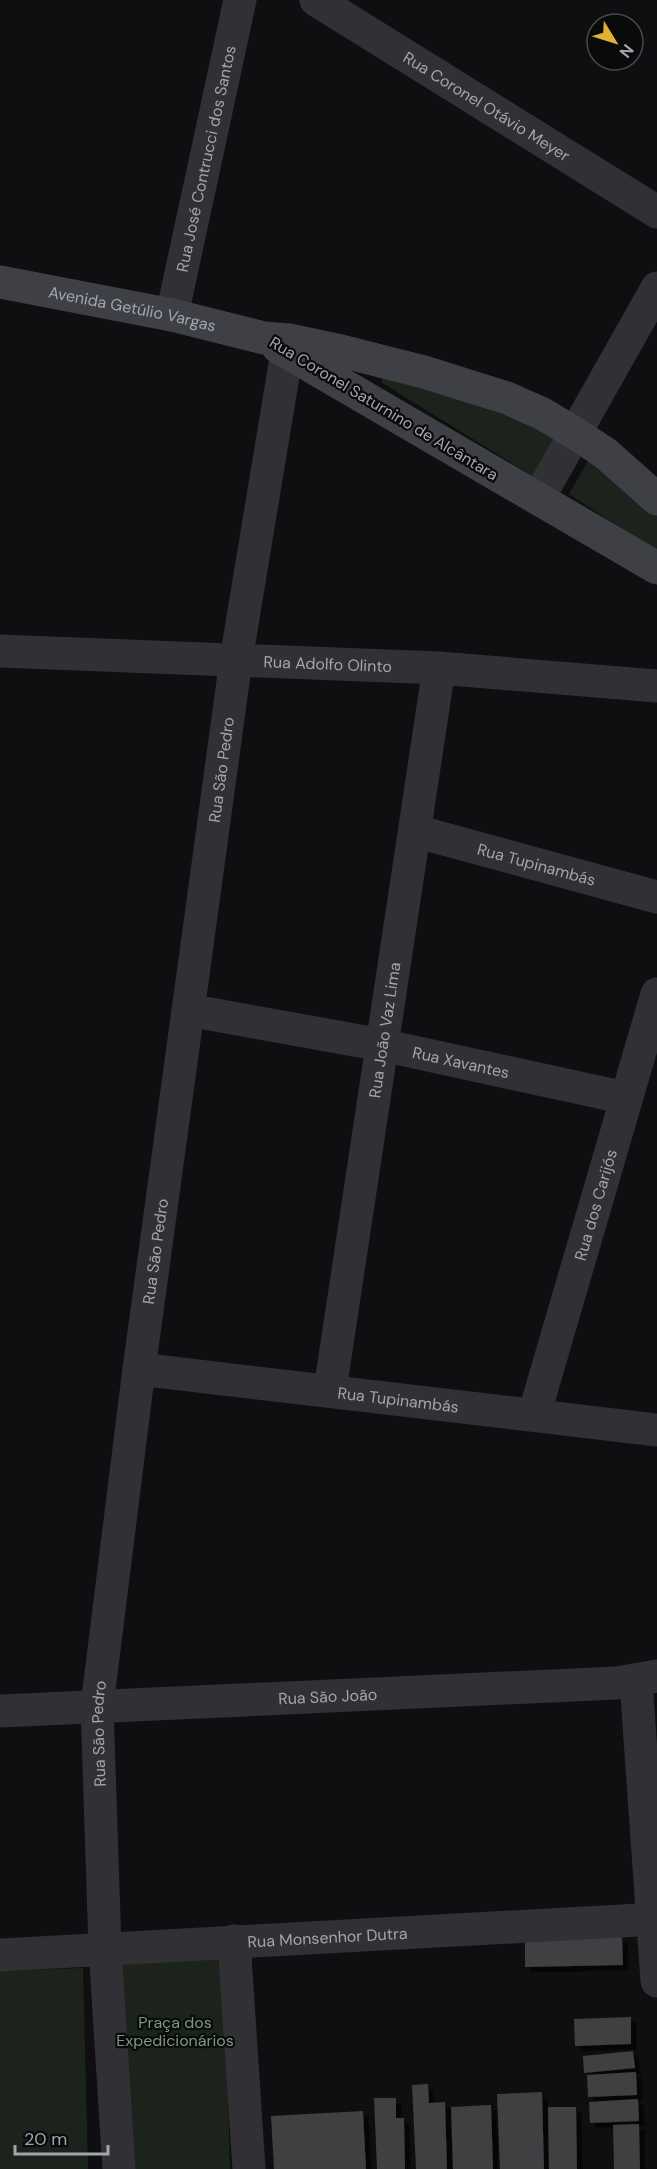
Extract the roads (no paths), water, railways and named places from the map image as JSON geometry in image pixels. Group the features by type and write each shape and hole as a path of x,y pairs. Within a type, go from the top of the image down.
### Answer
{"main road":[{"name":"Avenida Getúlio Vargas","path":"0,282 172,315 280,343"},
{"name":"Rua Coronel Saturnino de Alcântara","path":"280,343 424,372 496,395 543,414 605,453 657,499"},
{"name":"Rua Coronel Saturnino de Alcântara","path":"280,343 657,568"}],"street":[{"name":"Rua José Contrucci dos Santos","path":"172,315 240,0"},
{"name":"Rua Coronel Otávio Meyer","path":"316,0 657,212"},
{"path":"538,499 657,288"},
{"name":"Rua São Pedro","path":"119,2169 105,1948 97,1706 139,1369 280,343"},
{"name":"Rua Adolfo Olinto","path":"0,651 439,668 657,686"},
{"name":"Rua João Vaz Lima","path":"330,1390 439,668"},
{"name":"Rua Tupinambás","path":"415,831 657,897"},
{"name":"Rua dos Carijós","path":"534,1415 657,994"},
{"name":"Rua Xavantes","path":"188,1010 382,1045 626,1098"},
{"name":"Rua Tupinambás","path":"139,1369 657,1430"},
{"path":"647,1678 657,1981"},
{"name":"Rua São João","path":"0,1712 647,1678"},
{"name":"Rua Monsenhor Dutra","path":"0,1955 655,1919"},
{"path":"234,1941 249,2169"}],"park label":[{"name":"Praça dos Expedicionários","path":"175,2031"}]}
